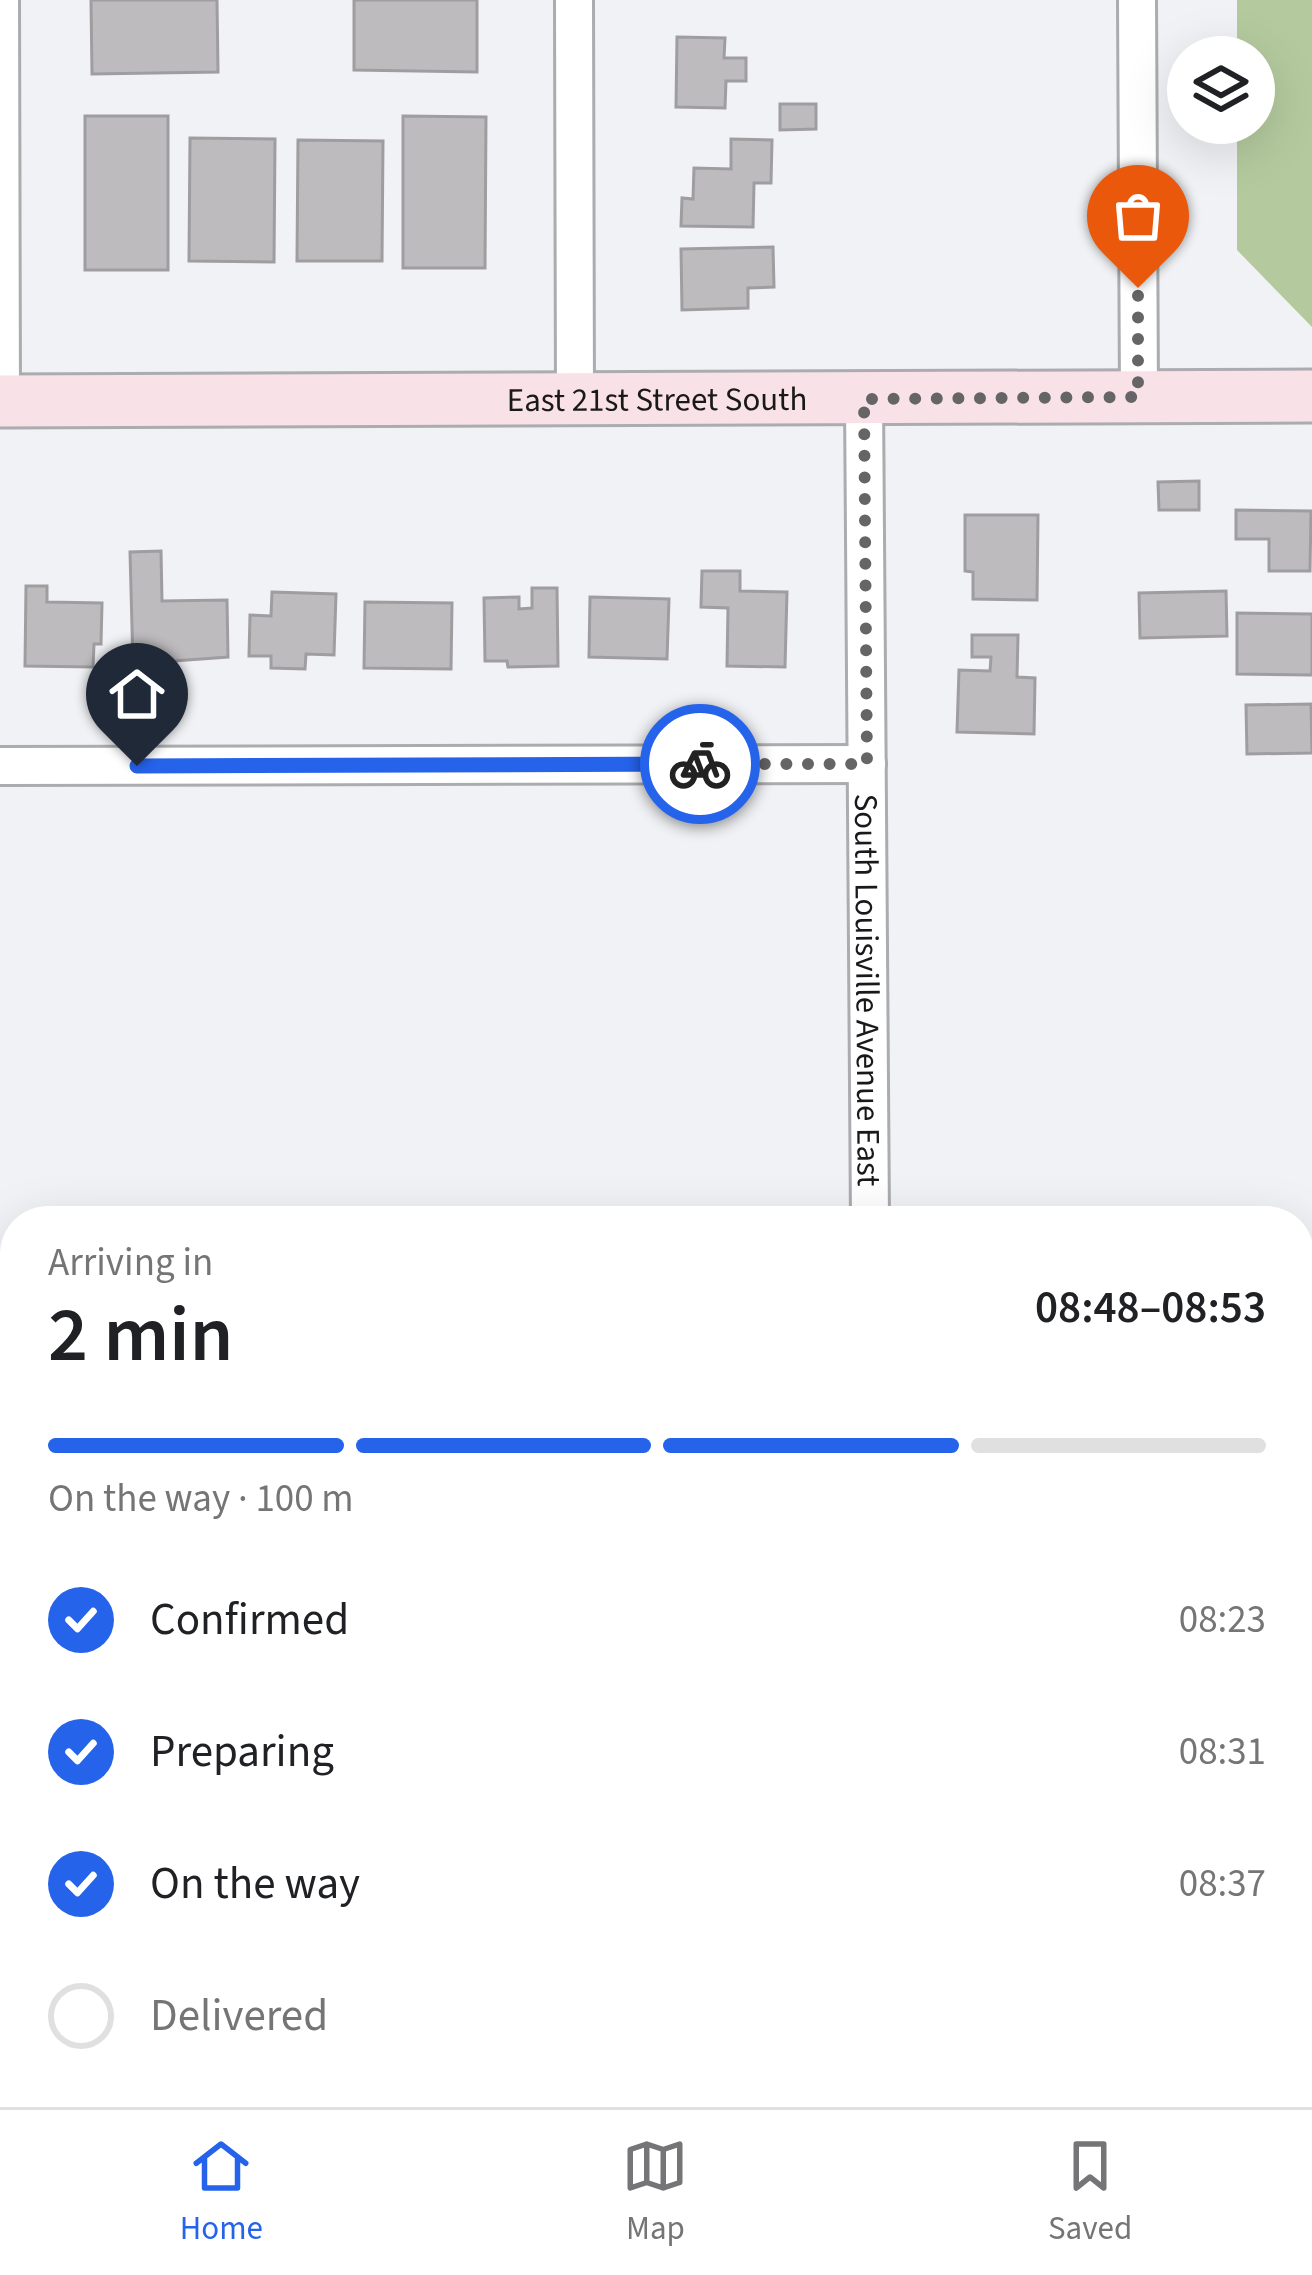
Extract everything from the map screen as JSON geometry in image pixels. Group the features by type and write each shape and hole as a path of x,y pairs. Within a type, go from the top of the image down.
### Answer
{"main road":[{"name":"East 21st Street South","path":"0,401 1312,396"}],"street":[{"path":"0,0 0,401"},
{"path":"574,0 575,400"},
{"path":"1137,0 1138,397"},
{"name":"South Louisville Avenue East","path":"864,399 870,1206"},
{"path":"0,766 867,764"}],"green space":[{"path":"1237,0 1312,0 1312,327 1237,250 1237,144 1275,144 1275,36 1237,36"}],"building":[{"path":"91,0 217,0 218,72 92,74"},
{"path":"354,0 477,0 477,72 354,70"},
{"path":"677,37 725,38 724,58 746,58 746,81 726,81 725,108 676,107"},
{"path":"780,104 816,104 816,129 780,130"},
{"path":"85,116 168,116 168,270 85,270"},
{"path":"403,116 486,117 485,268 403,268"},
{"path":"190,138 275,139 274,262 189,261"},
{"path":"731,139 772,140 771,183 754,183 753,227 681,226 682,198 693,199 694,168 731,169"},
{"path":"298,140 383,141 382,261 297,261"},
{"path":"773,247 774,287 748,288 748,308 682,310 681,249"},
{"path":"1199,481 1199,510 1159,510 1158,482"},
{"path":"1236,510 1311,511 1310,571 1269,571 1269,539 1236,539"},
{"path":"965,515 1038,515 1037,600 973,599 973,572 965,571"},
{"path":"161,551 162,601 227,600 228,657 133,664 130,552"},
{"path":"702,571 740,571 740,591 787,592 785,667 727,666 728,608 701,607"},
{"path":"26,586 47,586 47,602 102,603 101,644 94,644 93,667 25,666"},
{"path":"532,588 557,588 558,666 508,667 507,661 485,661 484,598 519,597 519,609 532,608"},
{"path":"1226,591 1227,636 1140,638 1139,593"},
{"path":"272,592 336,594 334,655 306,654 305,669 271,668 271,656 249,656 250,615 271,616"},
{"path":"590,597 669,599 667,659 589,657"},
{"path":"365,602 452,603 451,669 364,668"},
{"path":"1237,613 1312,614 1312,675 1237,674"},
{"path":"972,635 1018,635 1017,677 1035,678 1034,734 957,732 959,670 990,671 991,657 972,657"},
{"path":"1311,704 1312,753 1247,754 1246,705"}],"way so far":[{"path":"700,764 867,764 864,399 1138,397 1138,288"}],"route":[{"path":"137,766 700,764"}]}
